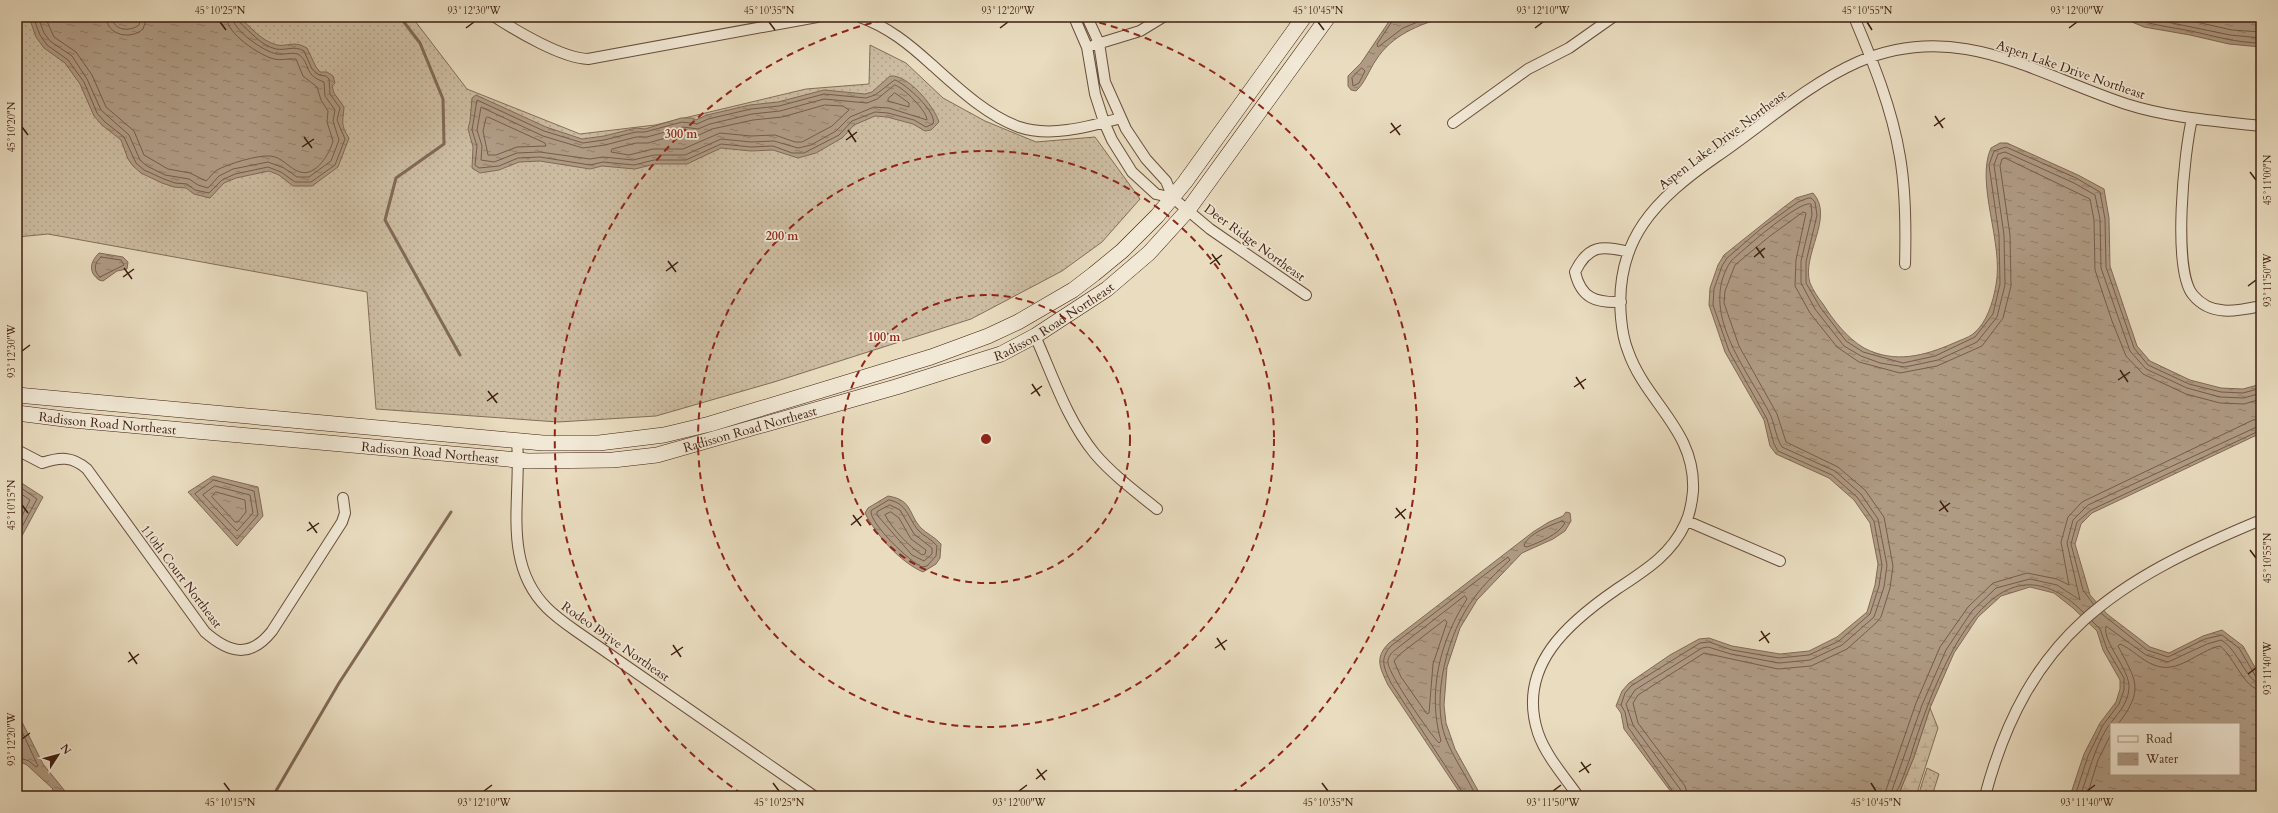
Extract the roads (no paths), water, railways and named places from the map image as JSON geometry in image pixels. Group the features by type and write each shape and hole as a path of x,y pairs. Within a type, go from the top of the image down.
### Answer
{"main road":[{"name":"Radisson Road Northeast","path":"17,395 542,444 599,443 664,435 758,410 930,357 988,336 1048,305 1089,278 1122,251 1173,198 1304,17"},
{"name":"Radisson Road Northeast","path":"17,413 72,420 519,460 613,460 657,455 896,388 1001,354 1035,336 1107,289 1149,253 1188,210 1328,17"}],"street":[{"path":"495,17 514,29 575,58 588,59 814,17"},
{"path":"860,17 878,24 909,44 954,85 985,108 1020,127 1044,131 1071,129 1121,118"},
{"path":"1074,17 1087,47 1095,94 1104,122 1112,140 1132,172 1156,194 1173,198"},
{"path":"1087,17 1099,43 1105,82 1121,118 1135,144 1166,181 1173,198"},
{"path":"1087,47 1140,31 1163,17"},
{"path":"1453,123 1498,88 1528,69 1569,48 1613,17"},
{"path":"1854,17 1892,117 1900,158 1905,212 1905,264"},
{"name":"Aspen Lake Drive Northeast","path":"1578,796 1546,750 1538,733 1534,716 1534,701 1535,684 1541,667 1563,632 1669,550 1687,521 1693,487 1689,456 1675,427 1645,383 1628,352 1623,334 1621,283 1629,252 1647,216 1682,182 1794,101 1842,70 1870,58 1923,47 1972,49 2017,61 2129,105 2192,119 2261,126"},
{"path":"2192,119 2182,188 2182,250 2187,285 2200,302 2218,310 2240,310 2261,306"},
{"name":"Deer Ridge Northeast","path":"1173,198 1210,228 1306,295"},
{"path":"1621,302 1603,302 1584,294 1579,287 1575,272 1582,257 1599,248 1610,248 1629,252"},
{"path":"1035,336 1070,415 1085,441 1111,470 1157,509"},
{"name":"Rodeo Drive Northeast","path":"517,441 519,460 515,531 520,562 528,582 547,608 576,631 814,796"},
{"name":"110th Court Northeast","path":"17,450 42,463 60,458 71,459 87,469 204,632 218,643 231,650 254,647 264,642 342,522 345,513 343,498"},
{"path":"1985,796 2001,745 2022,697 2040,669 2074,627 2112,596 2162,565 2261,520"},
{"path":"1687,521 1780,561"}],"water":[{"path":"29,17 120,17 123,20 130,20 135,17 189,17 194,19 239,17 261,37 271,43 277,45 298,44 307,48 320,72 327,72 333,76 335,83 332,86 334,93 344,107 343,126 349,138 338,167 312,186 293,186 279,175 269,171 236,178 224,183 210,198 194,194 186,188 174,187 162,183 141,173 128,159 121,140 102,125 94,116 80,84 65,63 44,48 36,37"},
{"path":"1392,17 1445,17 1406,32 1390,44 1382,51 1359,88 1356,91 1351,90 1348,86 1348,76 1361,63"},
{"path":"2120,17 2261,17 2261,47 2229,44 2144,27"},
{"path":"890,76 905,80 912,85 926,100 939,122 931,130 925,131 913,124 887,117 875,116 854,125 842,138 816,153 798,158 773,150 751,151 721,148 687,164 655,164 635,169 602,166 590,169 540,161 519,162 499,170 480,173 472,168 473,147 468,129 472,98 476,95 546,127 582,139 604,136 636,128 645,129 681,118 691,118 696,120 707,115 750,105 778,102 824,90 865,94 872,92"},
{"path":"2000,143 2007,143 2078,175 2104,189 2109,218 2110,266 2137,346 2150,361 2190,380 2221,388 2243,389 2261,384 2261,433 2092,513 2081,524 2075,544 2090,595 2107,614 2150,647 2169,653 2203,636 2222,630 2243,646 2261,678 2261,796 2070,796 2084,754 2100,723 2116,702 2120,689 2120,680 2103,650 2097,631 2073,608 2054,593 2030,587 2001,596 1978,617 1954,653 1930,708 1914,757 1898,796 1674,796 1624,729 1621,713 1616,706 1622,691 1629,683 1670,655 1699,639 1709,638 1732,646 1780,654 1809,651 1837,637 1867,612 1875,585 1878,564 1870,523 1854,500 1829,478 1776,454 1770,446 1764,420 1725,352 1709,305 1710,288 1718,265 1724,255 1784,207 1796,198 1813,193 1819,203 1821,213 1808,272 1810,283 1831,316 1846,334 1864,348 1887,356 1898,357 1921,355 1943,348 1966,338 1978,329 1986,318 1993,298 1996,285 1997,268 1986,178 1987,162 1991,148"},
{"path":"99,253 123,257 128,262 127,269 117,271 103,281 99,280 93,274 92,263"},
{"path":"213,476 258,487 263,516 237,546 188,492"},
{"path":"17,480 43,497 17,545"},
{"path":"888,496 896,498 906,504 921,528 941,544 940,558 936,564 923,572 897,555 875,530 865,513 868,508"},
{"path":"1566,512 1570,513 1571,521 1565,531 1553,539 1522,553 1477,600 1460,628 1447,667 1444,705 1446,723 1455,749 1481,796 1462,796 1388,685 1381,668 1381,654 1389,643 1533,532 1549,522 1563,516"},
{"path":"17,712 43,764 69,796 49,796 53,789 27,765 17,760"}],"waterway":[{"path":"400,17 420,43 443,99 444,144 396,178 385,220 460,355"},
{"path":"273,796 339,683 451,512"}]}
